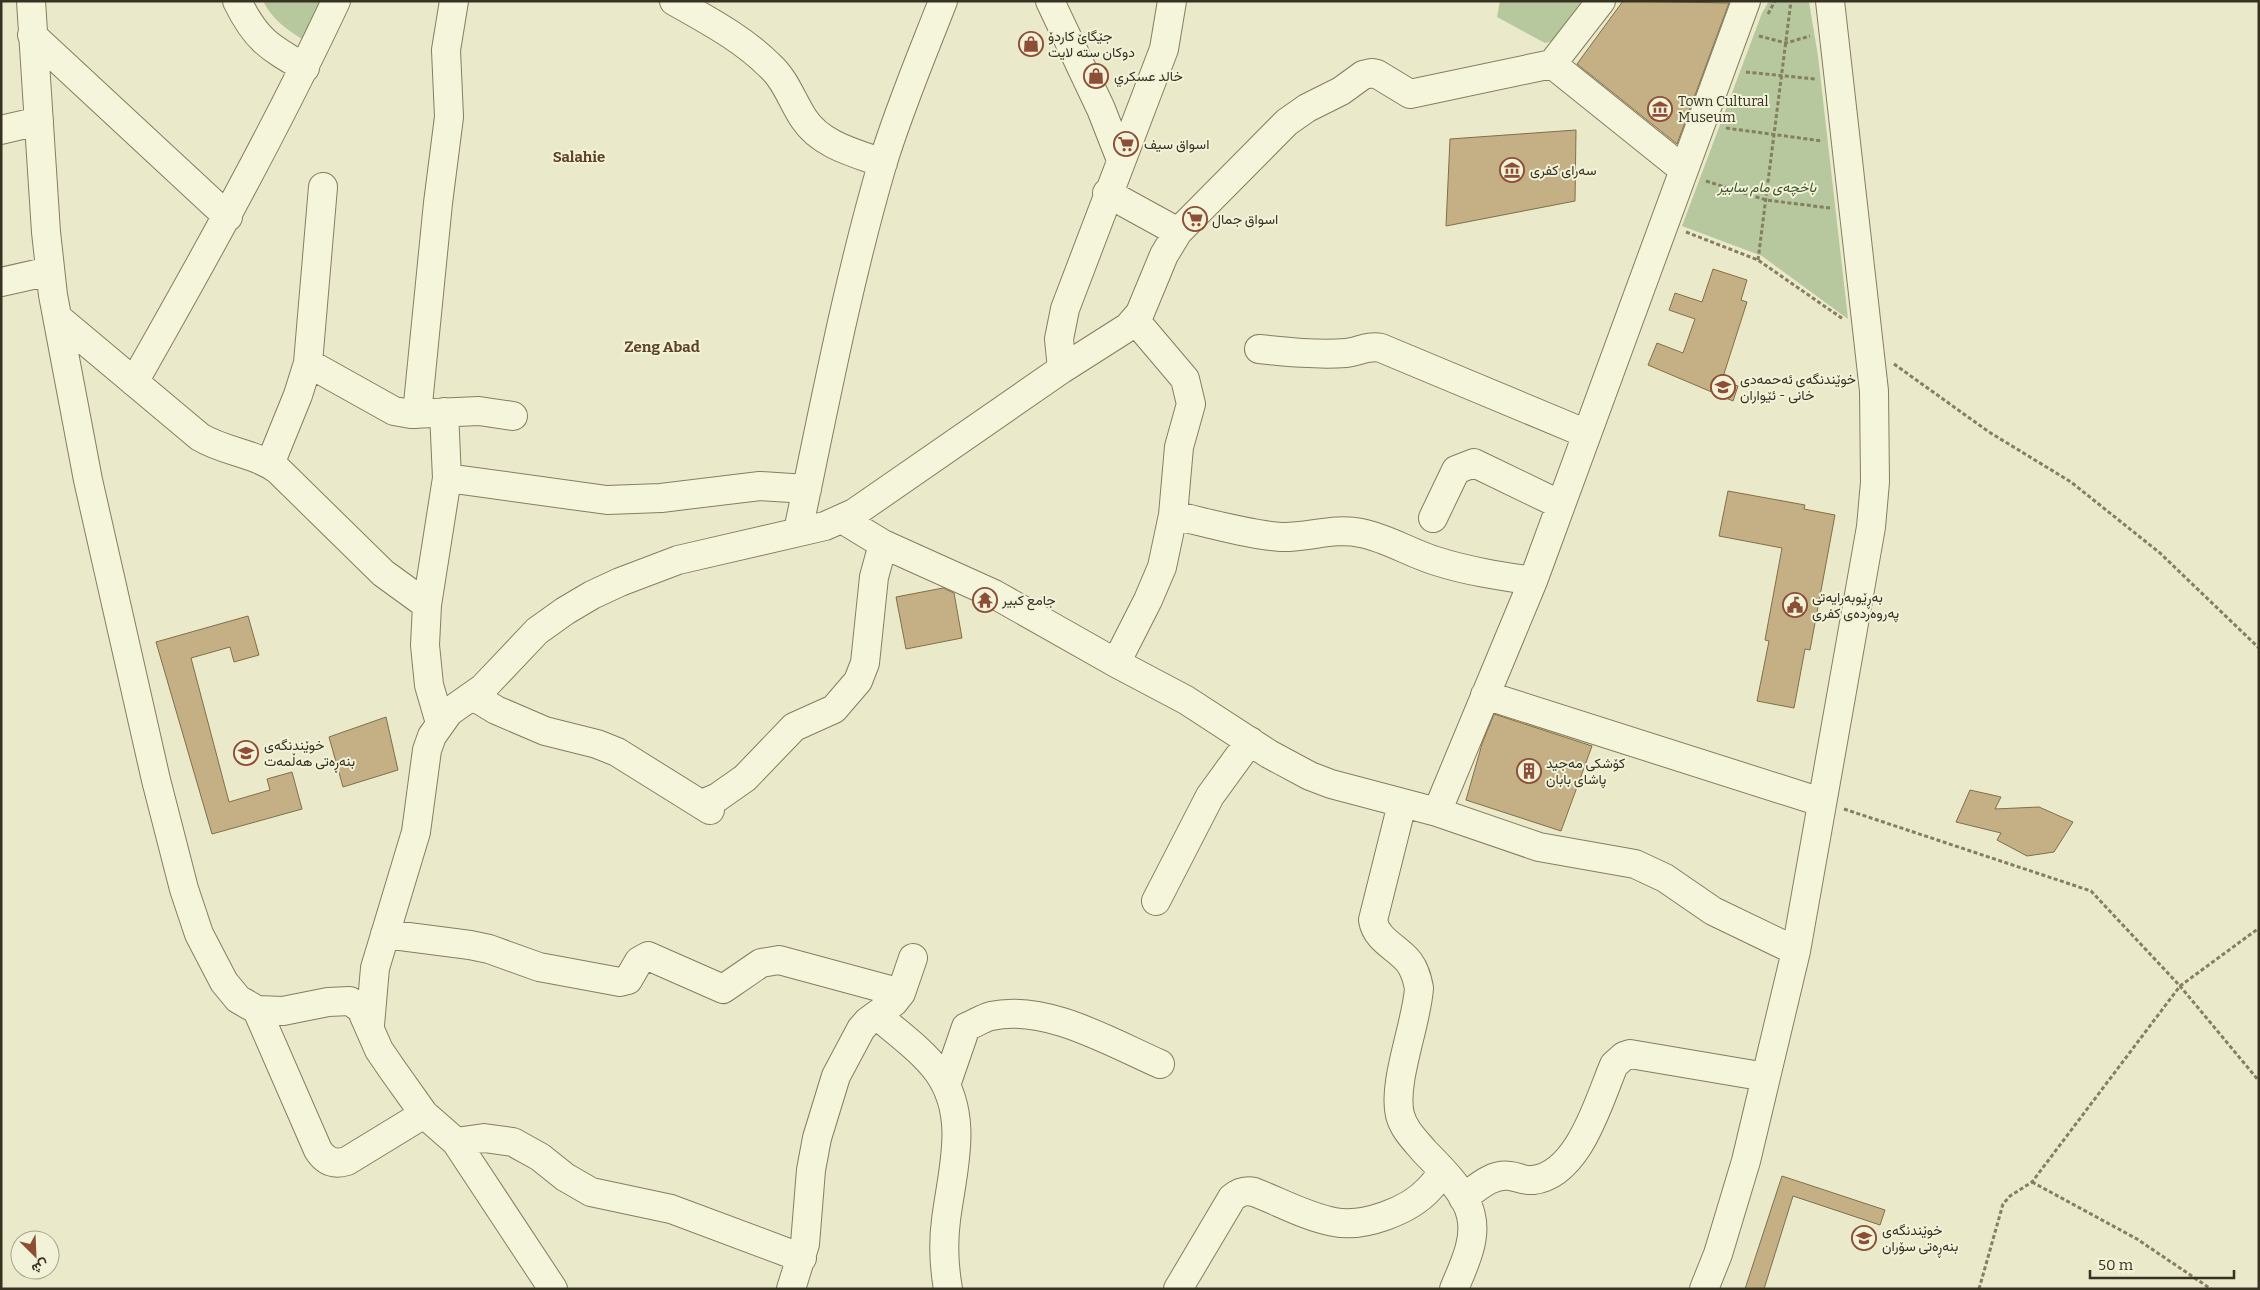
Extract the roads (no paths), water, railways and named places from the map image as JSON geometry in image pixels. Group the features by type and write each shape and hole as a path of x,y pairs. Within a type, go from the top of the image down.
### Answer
{"street":[{"path":"30,1 50,271 58,318 93,500 156,780 188,904 199,934 224,982 238,999 258,1010 283,1011 328,1002 350,1001 361,1009 370,1025 379,1050 424,1114 456,1142 553,1289"},
{"path":"237,1 261,40 269,47 305,68"},
{"path":"134,382 228,217 305,68 336,1"},
{"path":"417,414 438,203 449,117 446,50 454,1"},
{"path":"674,1 733,36 759,55 781,79 812,130 824,139 883,163"},
{"path":"798,530 841,330 883,163 907,93 943,1"},
{"path":"1050,1 1101,109 1121,160"},
{"path":"1062,369 1060,354 1061,324 1108,194 1164,49 1172,1"},
{"path":"370,1025 375,968 416,832 427,750 440,723 460,703 473,696 493,679 512,655 537,631 566,610 592,595 627,579 678,560 798,530 825,526 865,506 1135,320 1164,255 1178,232 1287,122 1307,108 1341,91 1363,75 1377,74 1410,94 1552,64 1601,1"},
{"path":"1704,1289 1718,1254 1740,1179 1796,951 1871,527 1876,436 1869,341 1830,1"},
{"path":"1437,812 1533,581 1664,224 1695,175 1756,9"},
{"path":"32,35 228,217"},
{"path":"1552,64 1695,175"},
{"path":"1,130 40,120"},
{"path":"270,464 298,395 308,363 322,187"},
{"path":"1108,194 1178,232"},
{"path":"1,282 50,271"},
{"path":"58,318 200,437 212,444 270,464 383,573 427,605"},
{"path":"1116,663 1156,584 1166,550 1173,515 1175,470 1182,432 1191,404 1190,395 1180,373 1135,320"},
{"path":"1259,349 1347,353 1366,348 1381,348 1587,434"},
{"path":"308,363 385,407 403,413 479,411 513,416"},
{"path":"440,723 432,698 426,665 425,625 447,478 444,412"},
{"path":"1433,518 1456,470 1474,463 1561,505"},
{"path":"447,478 607,500 661,498 760,486 807,489"},
{"path":"1173,515 1282,537 1340,530 1360,532 1378,537 1433,561 1454,567 1533,581"},
{"path":"842,519 883,544 994,594 1186,700 1289,766 1310,776 1331,784 1437,812 1539,847 1635,864 1665,878 1713,911 1796,951"},
{"path":"473,696 496,710 545,731 597,744 617,752 706,807 745,778 794,727 834,709 858,681 865,663 874,577 883,544"},
{"path":"1485,695 1821,802"},
{"path":"1156,900 1210,796 1250,741"},
{"path":"1402,804 1372,920 1377,934 1408,960 1417,978 1418,998 1398,1093 1398,1105 1404,1127 1443,1170 1463,1198 1471,1215 1472,1237 1454,1289"},
{"path":"385,934 470,945 489,949 546,968 620,982 628,980 639,962 648,956 723,989 761,963 778,960 901,993"},
{"path":"791,1289 802,1258 812,1170 825,1107 836,1076 855,1038 868,1020 894,1002 901,993 912,958"},
{"path":"258,1010 318,1150 325,1158 336,1163 347,1161 424,1114"},
{"path":"877,1014 931,1063 946,1086 954,1111 956,1124 955,1169 944,1238 948,1289"},
{"path":"946,1086 966,1027 990,1016 1023,1014 1061,1021 1160,1064"},
{"path":"1463,1198 1495,1177 1509,1176 1532,1180 1549,1175 1557,1170 1582,1139 1614,1065 1624,1056 1630,1054 1766,1076"},
{"path":"456,1142 484,1138 513,1142 540,1157 565,1177 592,1192 672,1209 802,1258"},
{"path":"1178,1289 1232,1198 1237,1194 1248,1191 1254,1192 1321,1218 1347,1224 1360,1223 1386,1215 1416,1200 1429,1190 1443,1170"}],"place":[{"name":"جێگاێ کاردۆ دوکان ستە لایت","path":"1031,44"},
{"name":"خالد عسکري","path":"1096,76"},
{"name":"Town Cultural Museum","path":"1660,109"},
{"name":"اسواق سيف","path":"1126,144"},
{"name":"سەرای کفری","path":"1512,170"},
{"name":"اسواق جمال","path":"1195,219"},
{"name":"خوێندنگەی ئەحمەدی خانی - ئێواران","path":"1723,387"},
{"name":"جامع كبير","path":"985,600"},
{"name":"بەڕێوبەرایەتی پەروەردەی کفری","path":"1795,605"},
{"name":"خوێندنگەی بنەڕەتی هەڵمەت","path":"246,753"},
{"name":"کۆشکی مەجید پاشای بابان","path":"1529,771"},
{"name":"خوێندنگەی بنەڕەتی سۆران","path":"1864,1238"}],"district":[{"name":"Salahie","path":"579,157"},
{"name":"Zeng Abad","path":"662,347"}],"park label":[{"name":"باخچەی مام سابیر","path":"1767,187"}]}
